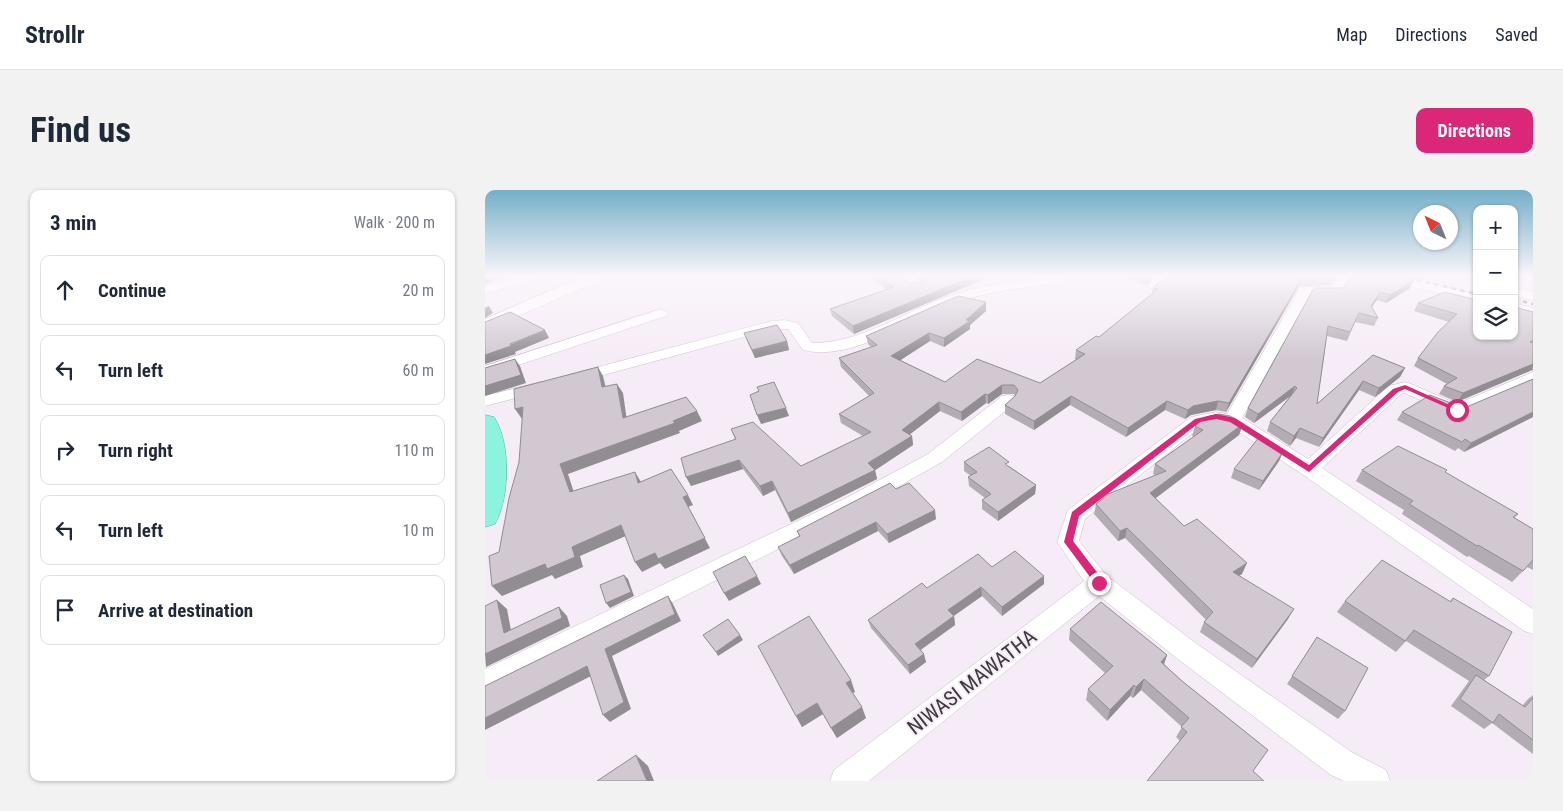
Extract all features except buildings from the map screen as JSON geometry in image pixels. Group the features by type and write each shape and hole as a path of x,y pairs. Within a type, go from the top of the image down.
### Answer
{"highway":[{"path":"485,422 492,449 490,500 485,516"}],"street":[{"path":"485,324 533,304"},
{"path":"485,401 772,325 784,324 793,326 808,347 824,349 845,344 910,318 937,304"},
{"path":"1232,420 1298,304"},
{"path":"1518,308 1533,312"},
{"path":"485,371 661,313"},
{"path":"1309,469 1395,390 1405,387 1457,410 1533,377"},
{"path":"485,683 853,503 935,458 1008,400"},
{"path":"1375,781 1342,764 1188,652 1099,583 1068,542 1075,515 1197,421 1216,417 1232,420 1309,469 1533,623"},
{"name":"NIWASI MAWATHA","path":"845,781 1099,583"}],"route":[{"path":"1099,583 1068,542 1075,515 1197,421 1216,417 1232,420 1309,469 1395,390 1405,387 1457,410"}]}
